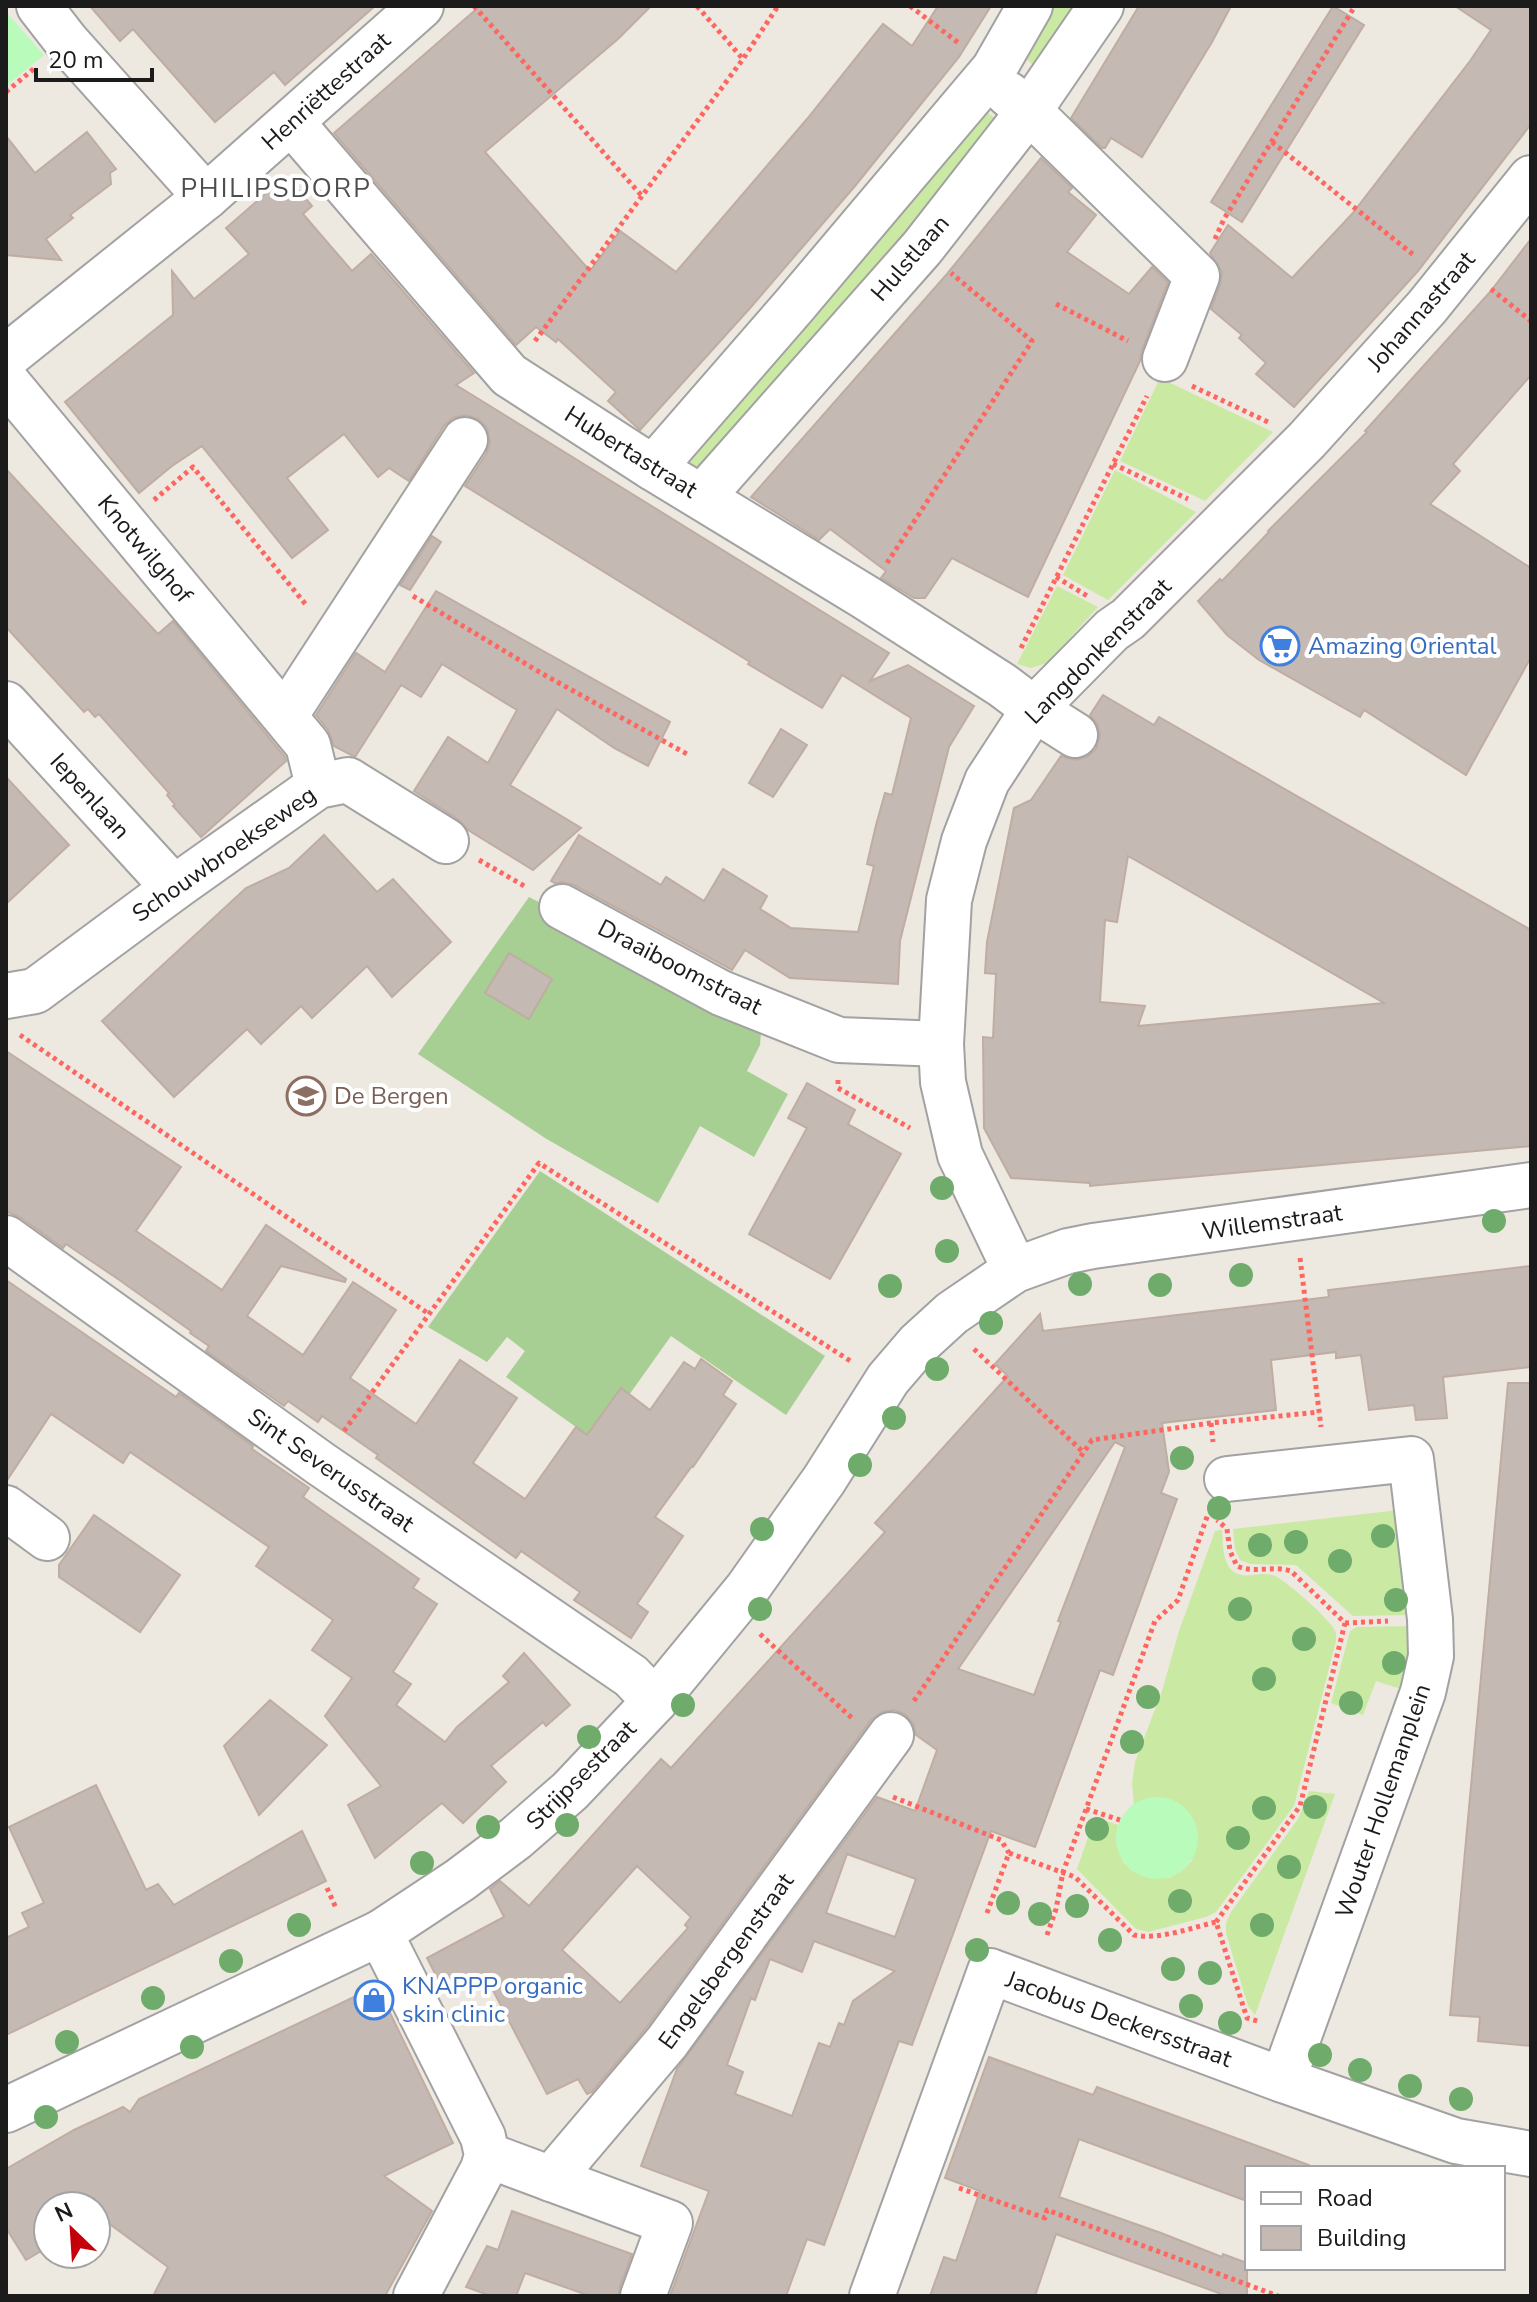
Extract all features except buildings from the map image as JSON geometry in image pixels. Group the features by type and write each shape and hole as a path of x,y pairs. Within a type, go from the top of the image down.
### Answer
{"street":[{"path":"39,6 67,42 206,197"},
{"name":"Henriëttestraat","path":"6,357 206,197 421,6"},
{"path":"653,468 991,73 1030,6"},
{"name":"Hulstlaan","path":"702,497 922,248 1029,111 1101,6"},
{"path":"991,73 1197,276 1162,365"},
{"name":"Hubertastraat","path":"292,123 509,375 653,468 865,597 1075,735"},
{"name":"Johannastraat","path":"1307,440 1448,282 1531,178"},
{"name":"Knotwilghof","path":"6,381 308,745 318,786"},
{"path":"285,716 465,440"},
{"name":"Langdonkenstraat","path":"1015,1270 960,1155 943,1082 941,1044 949,900 964,841 1018,697 1128,619 1307,440"},
{"name":"Iepenlaan","path":"6,704 174,888"},
{"name":"Schouwbroekseweg","path":"12,1015 35,991 318,786 348,780 446,841"},
{"name":"Draaiboomstraat","path":"562,907 721,993 839,1040 941,1044"},
{"name":"Willemstraat","path":"1015,1270 1068,1251 1093,1246 1531,1185"},
{"name":"Sint Severusstraat","path":"6,1238 321,1464 631,1676 655,1701"},
{"name":"Strijpsestraat","path":"8,2104 380,1933 516,1838 570,1791 655,1701 747,1589 824,1480 888,1379 918,1344 952,1313 1015,1270"},
{"name":"Wouter Hollemanplein","path":"1216,1498 1327,1468 1411,1459 1430,1619 1431,1656 1423,1692 1283,2080"},
{"path":"6,1508 47,1538"},
{"name":"Engelsbergenstraat","path":"551,2179 667,2042 887,1740"},
{"path":"380,1933 483,2137 487,2155 483,2169 416,2296"},
{"name":"Jacobus Deckersstraat","path":"872,2296 990,1971 1456,2141 1531,2154"},
{"path":"487,2155 670,2223 643,2296"}],"path":[{"path":"474,6 642,196"},
{"path":"697,6 743,59"},
{"path":"509,375 743,59 778,6"},
{"path":"910,6 991,73"},
{"path":"1197,276 1224,219 1355,6"},
{"path":"1272,142 1448,282"},
{"path":"865,597 1032,341 922,248"},
{"path":"1056,304 1162,365 1307,440"},
{"name":"Langdonkenstraat","path":"1018,697 1113,464 1162,365"},
{"path":"1113,464 1229,519"},
{"path":"124,524 193,467 335,641"},
{"path":"378,575 541,673 687,754"},
{"path":"446,841 562,907"},
{"path":"12,1015 429,1314"},
{"path":"839,1040 838,1088 960,1155"},
{"path":"321,1464 539,1163 853,1362"},
{"path":"1300,1257 1327,1468"},
{"path":"973,1347 1084,1453"},
{"path":"756,1631 887,1740 1092,1440 1319,1412"},
{"path":"1047,1935 1063,1872 1155,1621 1178,1600 1216,1498"},
{"path":"856,1783 1001,1840 1009,1853 1075,1877 1134,1935 1159,1935 1216,1922 1300,1806 1345,1623 1291,1571 1250,1570 1237,1566 1216,1498"},
{"path":"1086,1809 1120,1820"},
{"path":"987,1913 1009,1853"},
{"path":"1216,1922 1247,2018 1263,2023"},
{"path":"959,2188 1045,2218 1047,2210 1278,2296"}],"green space":[{"path":"1045,6 1084,6 1045,64 1033,65 1020,53"},
{"path":"6,12 44,55 6,86"},
{"path":"988,113 995,118 997,132 705,468 693,466 686,456 969,116"},
{"path":"1160,378 1273,432 1205,501 1120,461"},
{"path":"1115,470 1196,512 1108,600 1063,575"},
{"path":"1057,586 1098,607 1047,663 1031,668 1017,664"},
{"path":"529,897 761,1032 760,1045 747,1071 788,1094 754,1157 700,1126 658,1203 545,1138 418,1054"},
{"path":"540,1171 825,1356 786,1415 671,1336 629,1395 620,1389 609,1405 604,1447 506,1377 525,1351 507,1337 487,1362 428,1327"},
{"path":"1399,1510 1410,1615 1353,1616 1296,1565 1250,1564 1240,1560 1235,1549 1233,1529"},
{"path":"1222,1530 1225,1558 1234,1572 1278,1577 1330,1624 1336,1632 1336,1641 1294,1806 1216,1912 1148,1932 1136,1929 1077,1869 1095,1817 1118,1825 1118,1850 1123,1862 1132,1871 1169,1878 1192,1861 1147,1798 1134,1805 1132,1784 1135,1762 1162,1691 1179,1631 1215,1531"},
{"path":"1411,1626 1407,1691 1376,1681 1363,1715 1331,1703 1350,1631 1357,1627"},
{"path":"1309,1791 1335,1794 1255,2015 1248,2006 1226,1933 1226,1923 1298,1819"},
{"path":"1157,1797 1173,1800 1186,1809 1195,1822 1198,1838 1195,1854 1186,1867 1173,1876 1157,1879 1141,1876 1128,1867 1119,1854 1116,1838 1119,1822 1128,1809 1141,1800"}],"place":[{"name":"Amazing Oriental","path":"1280,646"},
{"name":"De Bergen","path":"306,1096"},
{"name":"KNAPPP organic skin clinic","path":"374,2000"}],"district":[{"name":"PHILIPSDORP","path":"276,188"}]}
